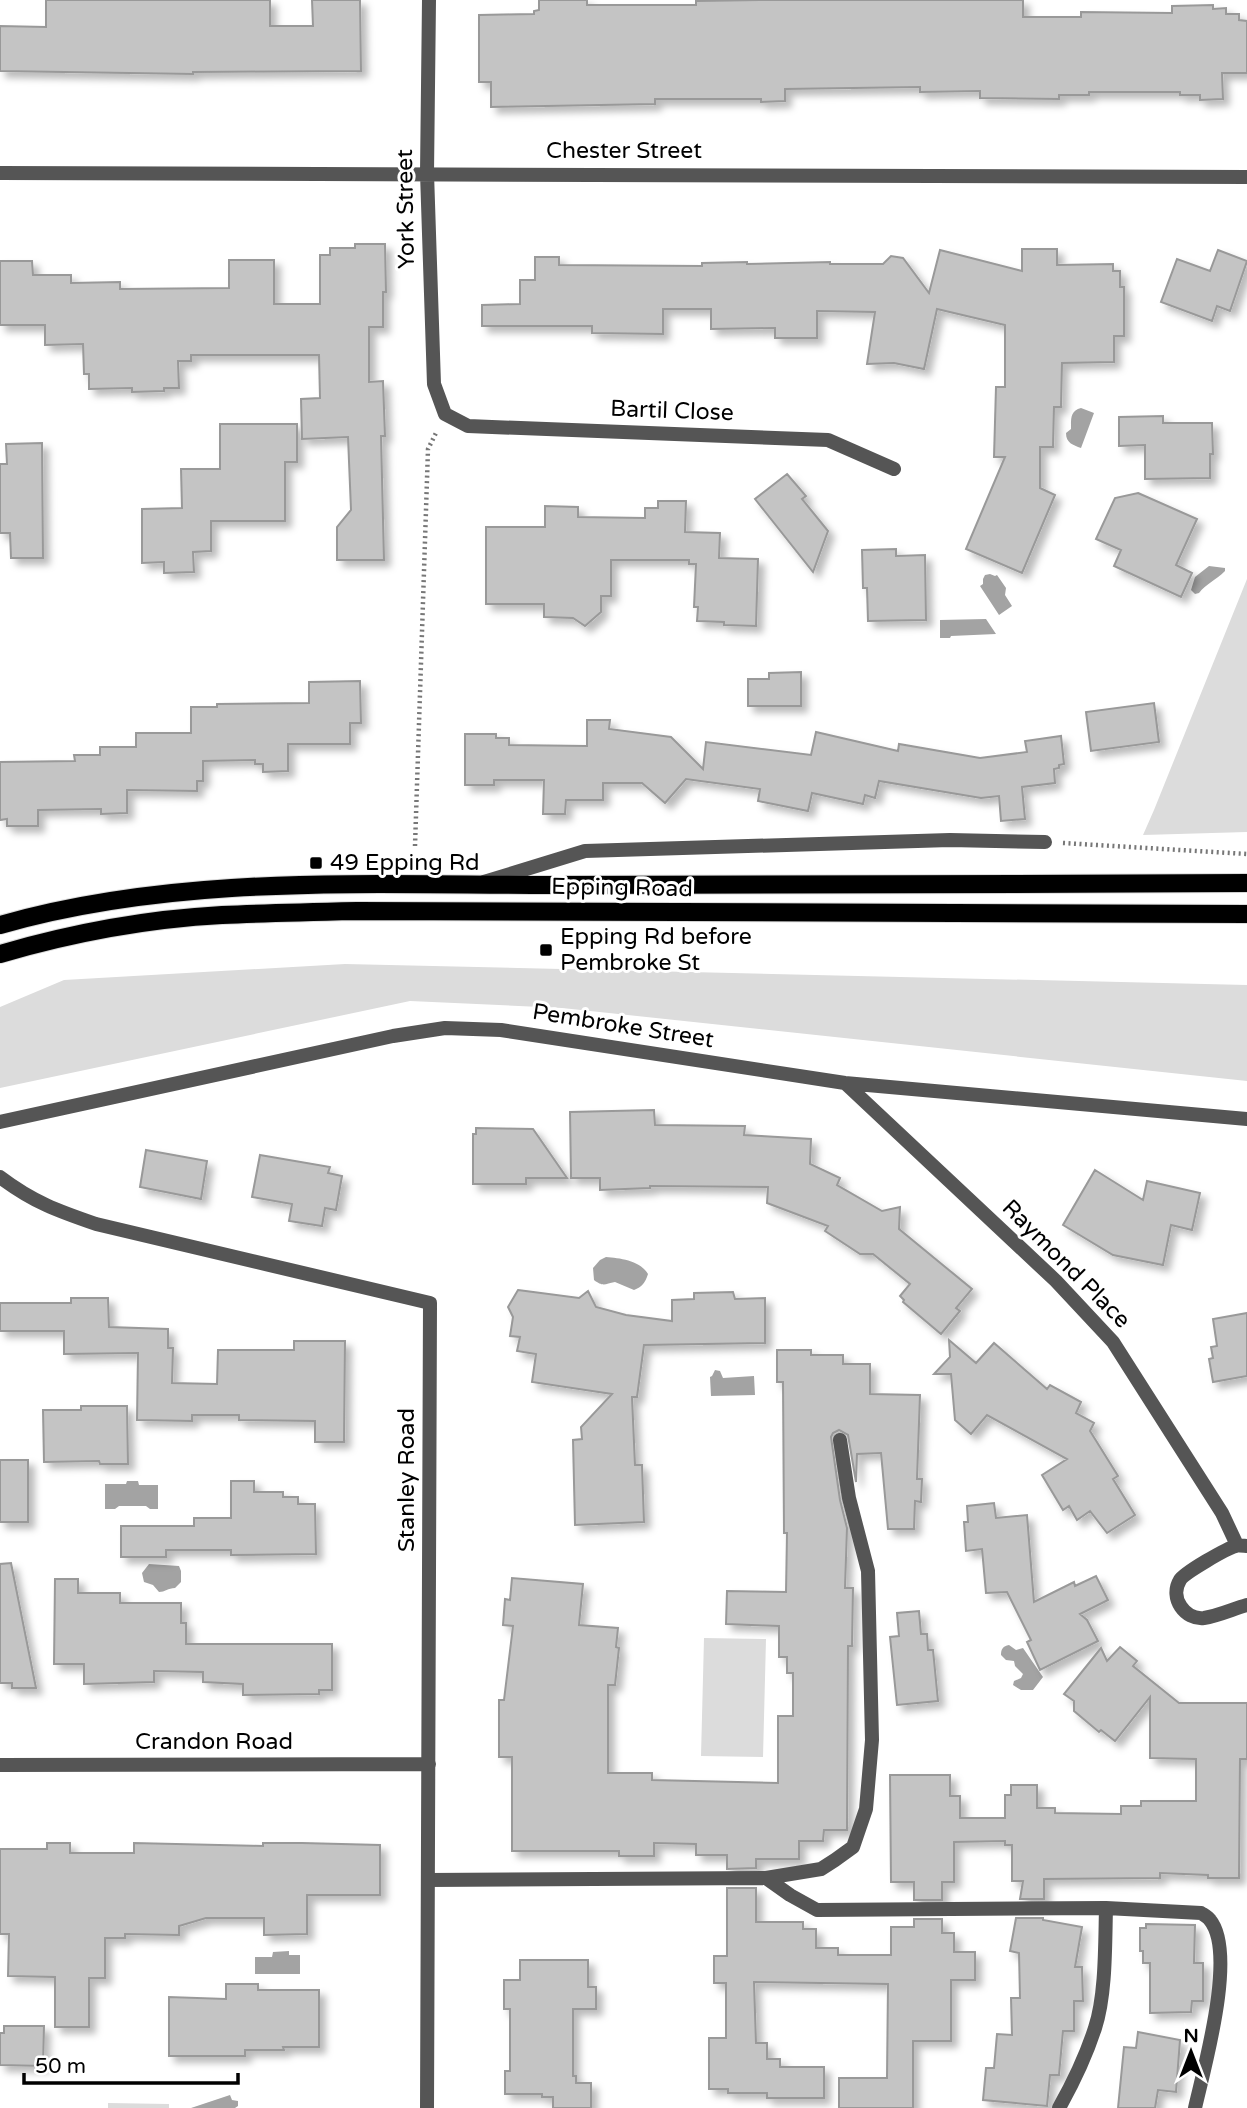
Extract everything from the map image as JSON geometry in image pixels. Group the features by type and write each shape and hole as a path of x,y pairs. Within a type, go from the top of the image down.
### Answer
{"main road":[{"name":"Epping Road","path":"0,925 113,901 218,889 402,884 1247,883"},
{"name":"Epping Road","path":"0,954 70,936 133,925 173,919 262,914 357,911 1247,914"}],"street":[{"name":"York Street","path":"429,0 427,173 434,384 445,414"},
{"name":"Chester Street","path":"0,173 1247,177"},
{"name":"Bartil Close","path":"445,414 468,426 828,440 894,469"},
{"path":"473,885 585,851 950,840 1045,842"},
{"name":"Pembroke Street","path":"0,1122 393,1035 445,1028 501,1030 845,1083 1247,1119"},
{"name":"Raymond Place","path":"845,1083 1056,1281 1113,1342 1242,1546 1195,1568 1180,1580 1177,1598 1185,1612 1193,1617 1204,1618 1247,1605"},
{"name":"Stanley Road","path":"0,1177 51,1209 96,1224 430,1303 427,2108"},
{"path":"428,1880 766,1878 821,1869 853,1847 866,1809 872,1740 868,1571 849,1498 840,1440"},
{"name":"Crandon Road","path":"0,1765 429,1764"},
{"path":"766,1878 817,1910 1106,1909 1201,1913 1210,1920 1219,1939 1220,1997 1195,2108"},
{"path":"1059,2108 1073,2083 1096,2026 1104,1977 1106,1909"}],"path":[{"path":"415,846 428,449 445,414"},
{"path":"1045,842 1247,854"}],"shaded area":[{"path":"1081,408 1094,413 1081,448 1069,441 1066,433 1071,429 1073,413"},
{"path":"1209,566 1225,568 1225,571 1195,594 1191,590 1195,577"},
{"path":"985,575 997,575 1006,588 1005,595 1012,606 999,615 980,586"},
{"path":"1247,579 1247,832 1143,835 1154,810"},
{"path":"986,619 996,634 940,638 940,620"},
{"path":"345,964 1247,985 1247,1081 562,1008 410,1001 0,1088 0,1007 64,980"},
{"path":"606,1257 624,1259 640,1266 648,1274 644,1282 634,1290 615,1282 600,1284 594,1280 593,1268"},
{"path":"715,1370 720,1371 723,1378 754,1376 755,1395 711,1396 710,1377"},
{"path":"127,1481 138,1481 139,1485 158,1485 158,1509 119,1506 105,1509 105,1484 126,1484"},
{"path":"149,1564 179,1566 181,1582 175,1588 159,1592 153,1585 144,1582 142,1573"},
{"path":"704,1638 766,1639 763,1757 701,1756"},
{"path":"1009,1645 1016,1650 1023,1648 1043,1677 1033,1690 1021,1690 1013,1685 1023,1674 1014,1661 1006,1660 1001,1655 1003,1648"},
{"path":"289,1951 289,1955 300,1955 300,1974 255,1974 255,1957 272,1957 273,1952"},
{"path":"230,2095 232,2100 238,2101 235,2108 191,2108"},
{"path":"108,2103 169,2104 169,2108 108,2108"}],"building":[{"path":"46,0 270,0 270,26 313,26 312,0 360,0 361,71 193,74 0,71 0,26 46,27"},
{"path":"539,0 587,0 587,5 696,5 696,1 760,0 1023,0 1023,17 1081,17 1081,12 1172,13 1172,6 1213,5 1213,9 1226,8 1226,14 1239,14 1239,20 1247,21 1247,73 1222,73 1223,99 1200,100 1200,95 1180,95 1180,92 1089,92 1089,95 1059,95 1059,99 980,98 980,91 920,92 920,87 785,89 785,101 655,99 655,104 491,107 491,82 479,82 479,15 534,14 534,11 539,10"},
{"path":"355,244 385,244 386,292 383,292 383,327 369,327 369,382 383,381 385,436 381,436 384,560 337,560 337,527 351,510 348,437 302,439 301,399 320,398 319,355 191,355 191,361 178,361 179,388 132,392 132,388 89,389 89,374 84,374 83,344 45,345 45,325 0,325 0,261 32,261 33,275 71,275 71,283 120,282 120,289 229,288 229,260 274,260 274,304 320,304 320,255 330,255 330,248 355,248"},
{"path":"1022,249 1057,249 1057,265 1113,264 1113,271 1120,271 1120,287 1124,287 1124,336 1114,336 1114,362 1062,363 1061,407 1054,407 1053,447 1040,447 1040,488 1055,495 1022,573 966,549 1005,457 994,457 996,387 1005,387 1005,325 937,309 924,369 894,363 867,364 875,312 817,311 817,338 775,338 775,328 711,329 711,309 663,309 663,334 592,333 592,326 482,326 482,305 520,304 520,280 535,280 535,257 559,257 559,265 702,266 702,263 747,262 883,264 891,256 903,258 929,293 940,250 1022,271"},
{"path":"1218,250 1247,261 1230,311 1217,306 1212,321 1161,302 1177,259 1210,271"},
{"path":"1163,416 1163,423 1212,423 1213,454 1210,454 1210,478 1145,479 1145,445 1119,446 1119,417"},
{"path":"220,424 297,424 297,462 285,462 285,521 211,521 211,551 193,552 194,572 164,573 164,562 142,563 142,509 182,508 181,469 220,469"},
{"path":"42,443 43,558 11,558 10,533 0,533 0,464 7,464 6,444"},
{"path":"787,474 806,496 802,499 828,531 813,572 755,499"},
{"path":"1138,493 1197,519 1176,565 1192,573 1181,597 1114,566 1121,550 1096,539 1115,498"},
{"path":"658,501 686,501 685,532 720,533 719,558 758,559 756,626 697,621 698,607 694,607 696,564 689,564 689,560 611,560 611,596 601,596 601,612 585,626 573,618 544,617 544,604 486,604 486,527 545,527 545,506 578,507 578,517 645,518 645,508 658,508"},
{"path":"896,549 896,556 925,555 926,620 868,621 867,588 863,588 862,550"},
{"path":"801,672 801,706 748,706 748,679 769,679 769,673"},
{"path":"360,681 361,723 350,723 350,744 288,744 288,771 263,772 263,764 255,764 255,760 203,761 203,781 197,781 197,791 127,790 127,813 101,814 101,809 38,810 38,826 7,826 7,819 0,820 0,762 75,761 74,755 100,755 100,747 136,747 136,733 191,733 191,707 217,707 217,704 309,703 309,682"},
{"path":"1154,703 1159,742 1091,751 1086,712"},
{"path":"587,720 610,720 609,729 671,737 703,769 706,742 811,755 816,732 898,751 899,744 980,758 1027,752 1025,741 1061,736 1064,764 1054,769 1055,783 1022,787 1025,819 1001,821 999,796 981,798 879,781 875,798 865,795 863,804 812,793 808,811 758,801 760,789 686,779 665,803 642,783 603,783 603,800 566,800 565,814 543,814 544,780 494,780 494,785 465,785 465,734 496,734 496,738 509,738 509,745 587,746"},
{"path":"654,1110 655,1125 745,1126 744,1135 811,1139 810,1164 840,1178 837,1185 882,1211 900,1207 899,1229 972,1289 956,1308 960,1311 941,1334 903,1302 900,1296 910,1284 873,1254 860,1254 825,1231 828,1226 767,1203 768,1187 650,1186 600,1190 600,1178 571,1178 570,1112"},
{"path":"476,1128 533,1129 567,1178 526,1178 526,1184 473,1184 473,1134 476,1134"},
{"path":"146,1150 207,1161 201,1199 140,1187"},
{"path":"260,1155 330,1167 328,1173 342,1176 336,1210 325,1208 322,1226 289,1221 292,1204 252,1197"},
{"path":"1095,1170 1143,1200 1147,1181 1200,1193 1192,1230 1171,1225 1163,1265 1113,1255 1063,1225"},
{"path":"518,1290 579,1298 588,1291 596,1307 626,1315 672,1321 672,1300 694,1299 694,1293 733,1292 735,1299 765,1298 765,1343 644,1345 637,1397 632,1397 635,1465 642,1465 644,1522 575,1525 573,1440 582,1439 581,1427 612,1394 532,1382 536,1354 517,1351 520,1337 510,1336 513,1317 508,1307"},
{"path":"71,1298 108,1298 109,1327 168,1329 168,1348 173,1348 172,1383 217,1384 218,1350 294,1350 294,1341 345,1341 344,1442 315,1442 315,1421 239,1420 239,1415 192,1415 192,1421 137,1420 138,1353 64,1354 64,1331 0,1331 0,1303 71,1303"},
{"path":"1247,1313 1247,1376 1213,1382 1209,1359 1213,1358 1211,1347 1217,1346 1213,1319"},
{"path":"949,1340 976,1363 994,1343 1047,1389 1050,1385 1081,1402 1076,1413 1094,1423 1090,1431 1118,1476 1113,1479 1135,1515 1107,1533 1090,1511 1077,1520 1069,1506 1063,1510 1042,1475 1067,1459 987,1415 971,1434 955,1420 951,1374 934,1374 950,1357"},
{"path":"777,1350 811,1350 811,1355 843,1355 843,1364 870,1364 870,1394 920,1395 917,1479 922,1479 921,1502 915,1501 914,1529 888,1529 881,1453 857,1454 856,1482 848,1435 839,1430 831,1437 847,1528 845,1588 853,1588 852,1646 848,1646 847,1830 824,1830 823,1841 799,1841 799,1859 756,1859 756,1868 727,1869 727,1855 696,1855 696,1844 654,1843 654,1856 619,1856 619,1851 512,1851 512,1757 499,1757 499,1700 504,1700 513,1626 503,1625 505,1599 510,1600 512,1578 583,1584 579,1625 618,1628 615,1685 608,1685 608,1773 652,1773 652,1780 778,1783 778,1716 793,1716 793,1673 787,1673 787,1657 779,1657 779,1626 726,1624 727,1591 786,1592 783,1382 777,1382"},
{"path":"81,1406 127,1406 128,1464 100,1464 99,1461 44,1462 43,1410 81,1410"},
{"path":"0,1460 28,1460 28,1522 0,1522"},
{"path":"231,1481 254,1481 254,1492 283,1492 283,1497 298,1497 298,1504 315,1504 316,1554 231,1555 231,1550 166,1550 166,1557 121,1557 121,1526 194,1526 194,1518 231,1518"},
{"path":"994,1503 996,1518 1027,1515 1034,1602 1074,1582 1075,1586 1096,1576 1108,1600 1080,1614 1087,1620 1098,1641 1040,1670 1027,1642 1031,1640 1007,1592 986,1593 982,1549 966,1551 964,1522 968,1522 967,1506"},
{"path":"11,1563 36,1688 12,1688 12,1683 0,1683 0,1564"},
{"path":"55,1579 78,1579 78,1593 120,1593 120,1603 181,1603 181,1623 186,1623 186,1644 332,1644 332,1690 319,1690 319,1694 243,1695 243,1684 203,1682 203,1672 154,1671 154,1682 84,1684 84,1664 54,1664"},
{"path":"919,1611 921,1634 927,1634 928,1650 933,1650 938,1701 897,1705 890,1637 899,1636 897,1613"},
{"path":"1120,1647 1137,1661 1133,1666 1179,1703 1247,1703 1247,1759 1240,1759 1239,1878 1160,1873 1160,1878 1044,1879 1044,1899 1020,1899 1023,1881 1012,1881 1012,1845 1005,1845 1005,1841 954,1842 954,1882 942,1882 942,1900 914,1900 914,1882 891,1882 890,1775 950,1775 950,1796 960,1796 960,1818 1005,1818 1005,1795 1011,1795 1011,1785 1037,1785 1037,1808 1055,1808 1055,1813 1121,1814 1121,1806 1141,1806 1141,1801 1196,1801 1196,1759 1150,1758 1150,1697 1115,1741 1101,1730 1099,1732 1074,1711 1074,1701 1064,1694 1101,1648 1107,1661"},
{"path":"47,1843 70,1843 70,1853 134,1853 134,1843 380,1845 380,1895 307,1895 307,1934 264,1935 264,1918 206,1918 179,1926 179,1935 125,1934 125,1938 105,1938 105,1978 89,1978 89,2027 55,2027 55,1977 8,1976 9,1934 0,1934 0,1849 47,1849"},
{"path":"727,1888 756,1888 756,1922 803,1922 803,1929 816,1929 816,1948 838,1948 838,1955 891,1955 891,1927 914,1927 914,1919 942,1919 942,1933 954,1933 954,1952 975,1952 975,1980 951,1980 951,2041 913,2041 913,2108 839,2108 839,2078 887,2078 888,1984 754,1982 756,2043 767,2043 767,2059 780,2059 780,2067 824,2067 824,2098 767,2098 767,2093 728,2093 728,2089 709,2089 709,2038 726,2038 726,1983 714,1983 714,1956 727,1956"},
{"path":"1016,1918 1043,1918 1082,1927 1075,1967 1082,1967 1083,2001 1074,2001 1074,2031 1063,2031 1059,2075 1050,2075 1047,2106 983,2100 986,2068 994,2068 997,2034 1012,2035 1011,1998 1020,1998 1019,1953 1010,1951"},
{"path":"1146,1924 1195,1925 1194,1963 1203,1963 1203,2001 1192,2001 1191,2012 1150,2013 1150,1963 1143,1963 1143,1951 1140,1951 1140,1928 1146,1928"},
{"path":"520,1960 588,1960 588,1987 596,1987 596,2009 573,2009 573,2076 576,2076 576,2083 591,2083 591,2108 553,2108 553,2097 542,2097 542,2094 505,2094 505,2071 510,2071 510,2009 504,2009 504,1980 520,1980"},
{"path":"226,1984 258,1984 258,1990 319,1990 319,2047 245,2050 245,2056 169,2056 169,1997 226,1999"},
{"path":"4,2026 44,2026 43,2066 0,2065 0,2033 4,2033"},
{"path":"1138,2032 1180,2040 1176,2092 1158,2090 1155,2108 1118,2108 1124,2047 1136,2048"}],"place":[{"name":"49 Epping Rd","path":"316,863"},
{"name":"Epping Rd before Pembroke St","path":"546,950"}]}
